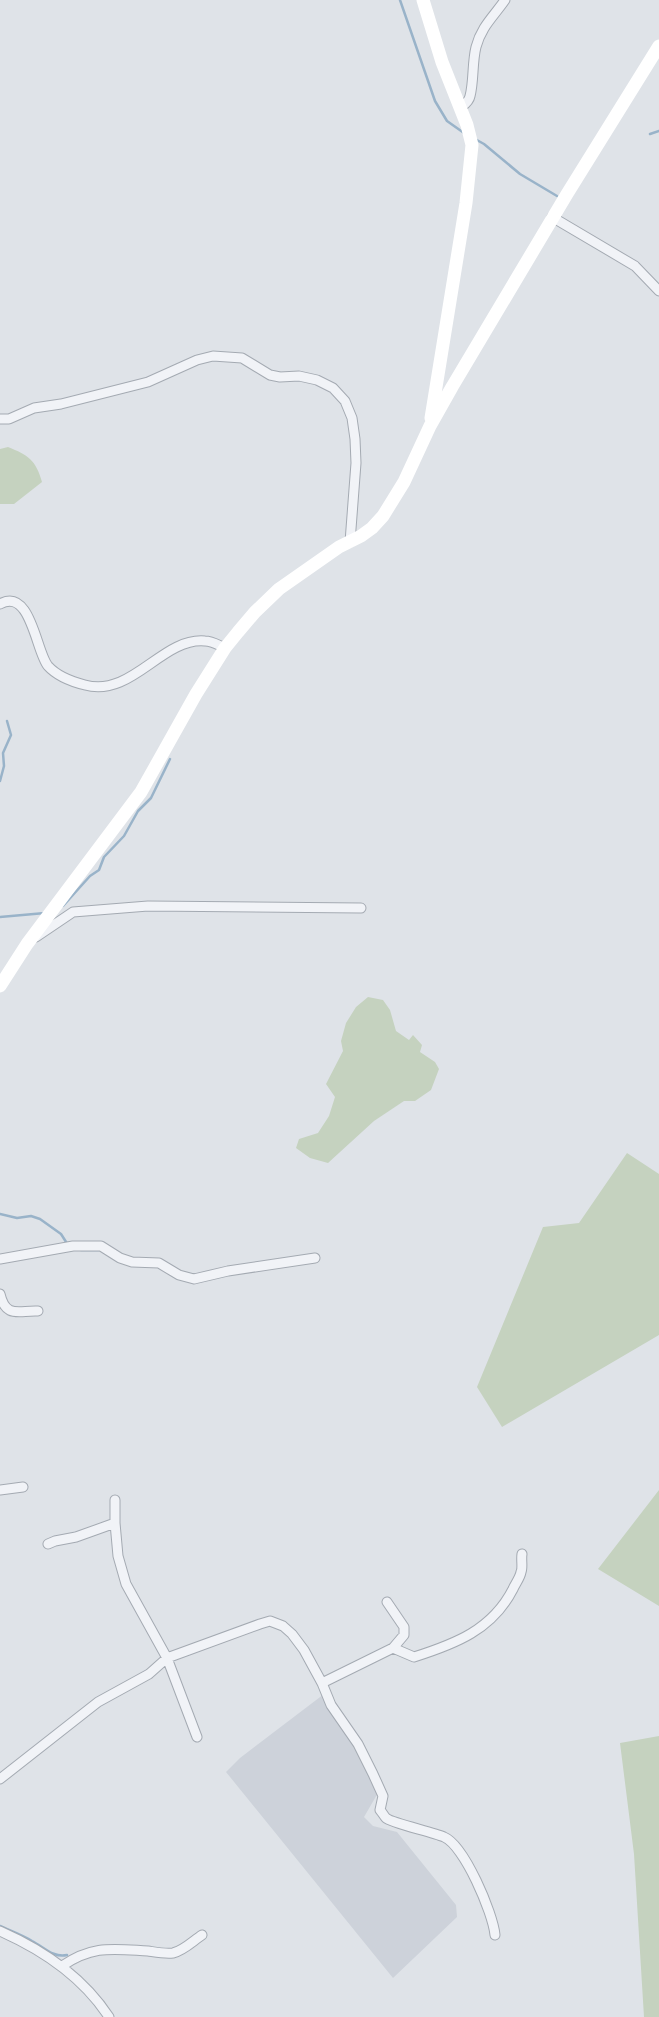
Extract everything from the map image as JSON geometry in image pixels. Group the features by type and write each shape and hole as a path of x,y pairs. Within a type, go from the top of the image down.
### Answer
{"main road":[{"path":"423,0 442,62 467,125 472,145 466,203 430,426"},
{"path":"0,986 27,944 141,792 178,726 225,648 255,612 280,589 339,547 372,528 396,499 430,426 552,217 659,46"}],"street":[{"path":"460,108 467,103 470,97 473,65 482,28 505,0"},
{"path":"552,217 635,266 659,291"},
{"path":"0,419 9,418 34,408 61,404 148,382 197,360 213,356 242,358 270,374 280,377 299,376 317,380 333,388 345,401 352,418 356,439 356,463 350,542"},
{"path":"0,604 13,602 23,608 32,624 36,640 47,665 58,675 86,686 94,687 111,684 126,679 138,673 181,644 194,641 213,642 225,648"},
{"path":"27,944 73,912 148,906 361,908"},
{"path":"0,1259 70,1247 101,1246 120,1258 132,1262 158,1263 179,1275 194,1279 228,1271 315,1258"},
{"path":"0,1294 3,1304 12,1311 20,1313 38,1311"},
{"path":"0,1490 23,1488"},
{"path":"115,1500 115,1523 118,1556 126,1584 167,1658 197,1737"},
{"path":"48,1544 55,1541 76,1537 115,1523"},
{"path":"393,1648 414,1657 438,1650 471,1635 494,1616 510,1595 522,1571 522,1554"},
{"path":"322,1683 393,1648 404,1635 404,1627 387,1602"},
{"path":"0,1779 92,1706 149,1674 167,1658 200,1644 270,1621 283,1626 292,1634 304,1650 322,1683 331,1705 358,1744 373,1774 383,1796 380,1810 386,1819 445,1837 456,1846 465,1860 487,1907 494,1925 495,1935"},
{"path":"0,1931 41,1952 62,1966 100,2003 109,2017"},
{"path":"62,1966 75,1957 90,1951 106,1949 172,1953 187,1946 202,1935"}],"shaded area":[{"path":"328,1691 361,1744 382,1786 364,1817 373,1826 397,1832 456,1905 457,1917 393,1978 226,1772 240,1758"}],"green space":[{"path":"8,447 26,456 34,463 42,482 14,504 0,504 0,449"},
{"path":"368,997 383,1000 390,1010 396,1031 409,1040 413,1035 422,1045 420,1052 435,1062 439,1069 431,1090 415,1101 404,1101 374,1121 328,1163 310,1158 296,1148 299,1139 318,1133 329,1116 335,1097 326,1084 343,1051 341,1041 346,1023 356,1007"},
{"path":"627,1153 659,1174 659,1335 502,1427 477,1387 543,1227 579,1223"},
{"path":"659,1490 659,1606 598,1569"},
{"path":"659,1736 659,2017 644,2017 634,1854 620,1743"}],"waterway":[{"path":"400,0 435,101 447,121 464,133"},
{"path":"650,134 659,131"},
{"path":"475,139 484,144 520,174 557,196"},
{"path":"0,781 4,766 3,753 11,735 7,721"},
{"path":"63,906 90,876 99,870 104,857 124,836 138,811 151,798 170,759"},
{"path":"0,917 45,913"},
{"path":"0,1214 17,1218 31,1216 40,1219 61,1234 68,1245"},
{"path":"81,1250 99,1250"},
{"path":"0,1926 57,1955 67,1955"}]}
